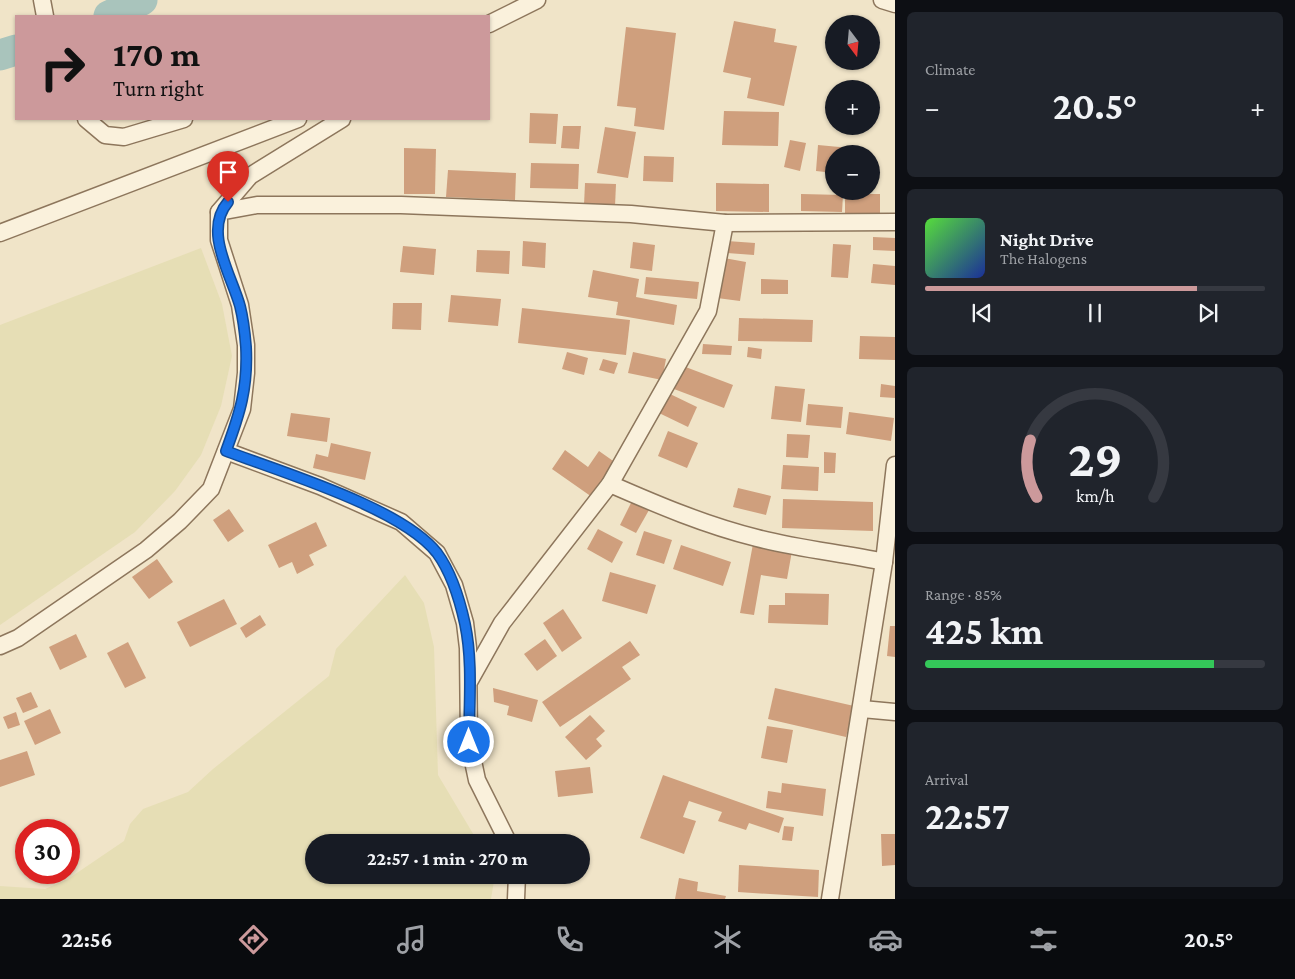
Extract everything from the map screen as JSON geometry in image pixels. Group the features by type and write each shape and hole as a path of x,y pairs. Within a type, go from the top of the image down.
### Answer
{"street":[{"path":"42,0 45,15"},
{"path":"490,23 536,0"},
{"path":"882,0 895,4"},
{"path":"87,120 105,135 124,137 181,120"},
{"path":"0,232 295,120"},
{"path":"0,646 18,638 146,550 180,522 211,489 242,409 246,373 246,345 240,306 219,240 219,212 250,176 340,120"},
{"path":"219,212 257,205 401,206 631,214 725,223 895,222"},
{"path":"469,682 502,623 610,484 708,311 725,223"},
{"path":"226,451 320,486 401,522 437,553 454,586 465,623 468,648 469,742 477,780 504,834"},
{"path":"830,899 884,562 895,465"},
{"path":"610,484 690,518 756,538 818,552 884,562"},
{"path":"862,708 895,712"},
{"path":"516,899 517,884"}],"shaded area":[{"path":"201,248 222,304 232,356 221,406 201,455 175,491 135,532 0,625 0,325"},
{"path":"405,575 424,603 434,647 438,775 473,834 305,834 305,884 494,884 491,899 0,899 0,886 45,889 56,884 80,884 80,871 124,841 130,824 143,809 188,792 213,769 329,676 336,649"}],"building":[{"path":"734,21 776,29 774,42 797,46 784,106 747,98 751,78 723,72"},
{"path":"626,27 676,33 664,130 634,126 636,108 617,106"},
{"path":"724,111 779,112 778,146 722,145"},
{"path":"530,113 558,114 556,144 529,143"},
{"path":"563,126 581,126 579,149 561,148"},
{"path":"605,127 636,132 628,178 597,173"},
{"path":"790,140 806,143 800,171 784,167"},
{"path":"818,145 825,146 825,172 816,171"},
{"path":"404,148 436,149 435,194 404,194"},
{"path":"644,156 674,157 673,182 643,181"},
{"path":"531,163 579,164 578,189 530,188"},
{"path":"448,170 516,173 515,200 446,197"},
{"path":"585,183 616,184 615,206 584,205"},
{"path":"716,183 769,184 769,212 716,211"},
{"path":"801,194 825,195 825,200 843,200 842,212 801,211"},
{"path":"845,200 880,200 880,213 845,213"},
{"path":"873,237 895,238 895,251 873,250"},
{"path":"523,241 546,243 545,268 522,266"},
{"path":"727,241 755,243 754,255 727,253"},
{"path":"633,242 655,245 652,271 630,268"},
{"path":"833,244 851,245 848,278 831,277"},
{"path":"403,246 436,249 434,275 400,272"},
{"path":"477,250 510,251 509,274 476,272"},
{"path":"724,258 746,262 740,301 717,298"},
{"path":"873,264 895,266 895,285 871,283"},
{"path":"593,270 639,279 636,297 677,305 674,325 616,315 618,302 588,297"},
{"path":"646,277 699,282 697,299 644,294"},
{"path":"761,279 788,280 788,294 761,294"},
{"path":"451,295 501,299 498,326 448,322"},
{"path":"393,303 422,303 421,330 392,329"},
{"path":"522,308 630,320 626,355 518,343"},
{"path":"739,318 813,320 812,342 738,341"},
{"path":"860,336 895,337 895,360 859,359"},
{"path":"703,344 732,346 731,355 702,354"},
{"path":"748,347 762,349 761,359 747,357"},
{"path":"567,352 588,358 584,375 562,369"},
{"path":"633,352 666,359 662,380 628,373"},
{"path":"603,359 618,363 614,374 599,370"},
{"path":"683,366 733,385 724,408 674,389"},
{"path":"881,384 895,386 895,398 880,397"},
{"path":"775,386 805,389 801,422 771,419"},
{"path":"668,393 697,407 688,427 659,413"},
{"path":"808,404 843,407 841,428 806,425"},
{"path":"849,412 894,418 891,441 846,434"},
{"path":"291,413 330,418 327,442 287,436"},
{"path":"668,431 698,443 687,468 658,456"},
{"path":"787,434 810,435 808,458 786,457"},
{"path":"331,443 371,452 365,480 313,468 316,454 328,457"},
{"path":"565,450 588,467 599,451 616,463 592,497 552,469"},
{"path":"824,452 836,453 835,473 824,473"},
{"path":"783,465 819,467 818,491 781,489"},
{"path":"738,488 771,496 766,515 733,507"},
{"path":"783,499 873,502 873,531 782,528"},
{"path":"632,501 649,510 636,533 620,525"},
{"path":"229,509 244,531 228,542 213,520"},
{"path":"316,522 327,546 309,555 314,565 297,574 292,562 279,568 268,545"},
{"path":"598,529 623,542 612,563 587,549"},
{"path":"644,531 672,540 664,564 636,555"},
{"path":"753,544 792,551 787,579 761,575 754,615 740,613"},
{"path":"681,545 731,562 723,586 673,569"},
{"path":"157,559 173,582 149,599 132,577"},
{"path":"610,572 656,585 647,614 602,601"},
{"path":"785,593 829,594 828,625 768,623 769,605 785,605"},
{"path":"224,599 237,624 190,647 177,622"},
{"path":"563,609 582,638 562,652 543,623"},
{"path":"260,615 266,625 246,638 240,628"},
{"path":"890,626 895,626 895,657 887,656"},
{"path":"76,634 87,657 60,670 49,647"},
{"path":"545,639 557,656 537,671 524,654"},
{"path":"630,641 640,655 622,667 631,679 560,727 542,702"},
{"path":"128,642 146,678 125,688 107,653"},
{"path":"493,688 538,700 532,722 507,715 509,706 494,702"},
{"path":"775,688 854,706 846,737 768,719"},
{"path":"31,692 38,707 23,713 16,698"},
{"path":"50,709 61,733 35,745 24,721"},
{"path":"16,712 20,725 8,729 3,717"},
{"path":"590,715 605,731 596,739 602,746 586,760 565,737"},
{"path":"767,726 793,730 787,763 761,758"},
{"path":"27,751 35,775 0,787 0,760"},
{"path":"590,767 593,793 558,797 555,771"},
{"path":"663,775 784,818 779,833 749,823 746,830 718,821 722,812 689,801 683,817 696,821 684,854 640,838"},
{"path":"782,783 826,789 823,816 766,808 768,791 781,793"},
{"path":"784,826 794,827 792,841 782,840"},
{"path":"881,834 895,834 895,865 882,866"},
{"path":"739,865 819,870 818,897 738,892"},
{"path":"679,878 698,882 697,891 726,896 725,899 675,899"}],"waterway":[{"path":"111,15 142,0"},
{"path":"0,55 15,50"}],"route":[{"path":"228,202 219,212 219,240 230,280 240,306 246,345 246,373 242,409 226,451 320,486 401,522 437,553 454,586 465,623 468,648 469,742"}]}
